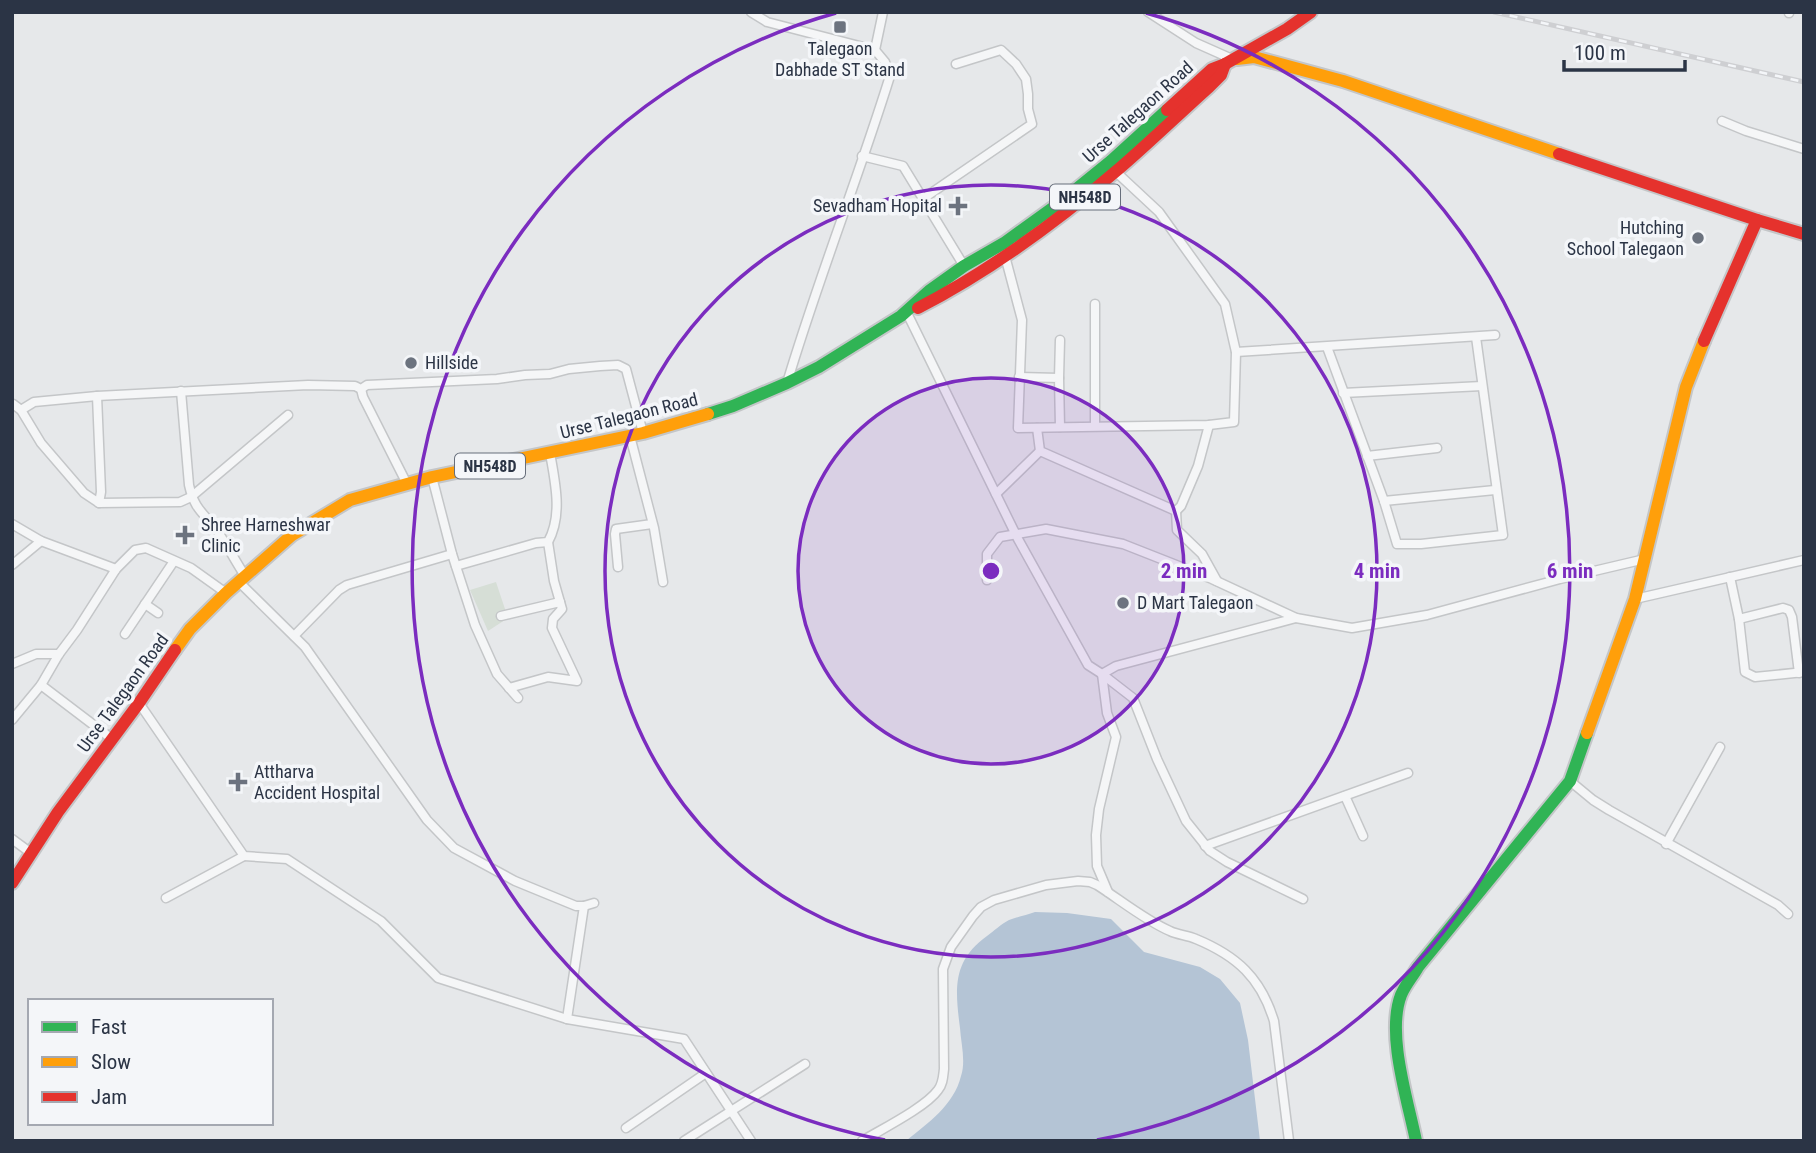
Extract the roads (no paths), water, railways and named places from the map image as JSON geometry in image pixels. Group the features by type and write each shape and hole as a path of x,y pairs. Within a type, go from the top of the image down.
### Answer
{"main road":[{"name":"Urse Talegaon Road","path":"12,883 58,812 190,629 292,535 350,500 432,477 636,435 733,406 787,383 904,315 929,291 964,266 1004,243 1112,167 1212,69 1226,66 1311,12"},
{"path":"1226,66 1254,57 1343,81 1757,220 1804,233"},
{"name":"NH548D","path":"904,315 1005,256 1063,215 1112,167"},
{"path":"1416,1141 1397,1049 1396,1022 1401,995 1418,967 1570,781 1635,599 1686,387 1757,220"}],"street":[{"path":"751,12 767,22 875,50 885,62 890,76 787,383"},
{"path":"875,50 883,12"},
{"path":"1148,12 1226,66"},
{"path":"924,198 1032,124 1026,79 1016,64 1001,50 956,64"},
{"path":"1722,121 1804,149"},
{"path":"862,156 903,166 964,266"},
{"path":"1005,256 1022,320 1018,428 1209,425 1234,422 1236,352 1225,304 1159,212 1112,167"},
{"path":"1095,304 1095,426"},
{"path":"904,315 1016,534 1088,665 1133,698 1186,821 1210,851 1303,899"},
{"path":"1236,352 1495,335"},
{"path":"1326,348 1384,501 1397,544 1421,544 1503,536 1476,337"},
{"path":"1060,340 1060,427"},
{"path":"288,415 191,496 180,502 99,503 84,493 41,443 17,407 34,402 181,391 308,384 361,388 367,385 497,379 618,365 626,369 663,582"},
{"path":"1019,377 1059,378"},
{"path":"1343,393 1482,387"},
{"path":"361,388 407,485"},
{"path":"181,391 189,485 195,506 217,530 242,579 305,647 427,820 454,848 515,881 576,906 594,903"},
{"path":"97,396 101,492 99,503"},
{"path":"1209,425 1198,466 1181,506 1176,511 1177,530 1202,554 1217,582"},
{"path":"1037,428 1040,451"},
{"path":"1367,456 1437,448"},
{"path":"996,494 1040,451"},
{"path":"1040,451 1176,511"},
{"path":"509,688 548,677 577,681 552,628 553,620 562,609 554,581 548,542 556,517 556,487 550,453"},
{"path":"432,477 471,614 497,674 518,698"},
{"path":"1384,501 1495,490"},
{"path":"12,524 41,541 116,569"},
{"path":"618,567 616,529 652,524"},
{"path":"987,580 987,554 1000,537 1046,529 1123,544 1296,618 1352,628 1427,615 1645,559"},
{"path":"12,565 41,541"},
{"path":"456,566 548,542"},
{"path":"12,720 41,685 116,569 135,550 146,548 191,568 226,593"},
{"path":"294,636 347,585 452,554"},
{"path":"1635,599 1804,560"},
{"path":"125,634 174,561"},
{"path":"1730,577 1739,619 1745,673 1755,677 1801,673 1789,610 1783,608 1739,619"},
{"path":"501,615 560,602"},
{"path":"145,604 158,613"},
{"path":"1102,674 1116,666 1296,618"},
{"path":"12,664 36,654 59,654"},
{"path":"1102,674 1107,713 1116,737 1096,835 1097,866 1109,893"},
{"path":"41,685 112,738"},
{"path":"138,703 244,856"},
{"path":"1666,844 1720,747"},
{"path":"1205,846 1408,773"},
{"path":"1570,781 1593,800 1777,905 1788,914"},
{"path":"1345,796 1363,836"},
{"path":"12,839 31,853"},
{"path":"166,898 244,856 287,859 381,921 438,978 567,1019 684,1039 751,1141"},
{"path":"862,1141 919,1106 940,1089 944,1069 943,970 951,947 973,916 981,907 1010,894 1078,881 1090,882 1171,932 1195,938 1232,958 1251,975 1259,985 1274,1021 1289,1141"},
{"path":"567,1019 584,906"},
{"path":"684,1141 805,1064"},
{"path":"626,1128 706,1073"}],"water":[{"path":"1035,912 1111,919 1144,952 1200,967 1220,979 1240,1003 1248,1040 1260,1141 906,1141 946,1105 958,1086 963,1058 957,988 958,977 967,955 1006,922"}],"railway":[{"path":"1494,12 1804,82"}],"place":[{"name":"Talegaon Dabhade ST Stand","path":"840,27"},
{"name":"Sevadham Hopital","path":"958,206"},
{"name":"Hutching School Talegaon","path":"1698,238"},
{"name":"Hillside","path":"411,363"},
{"name":"Shree Harneshwar Clinic","path":"185,535"},
{"name":"D Mart Talegaon","path":"1123,603"},
{"name":"Attharva Accident Hospital","path":"238,782"}]}
